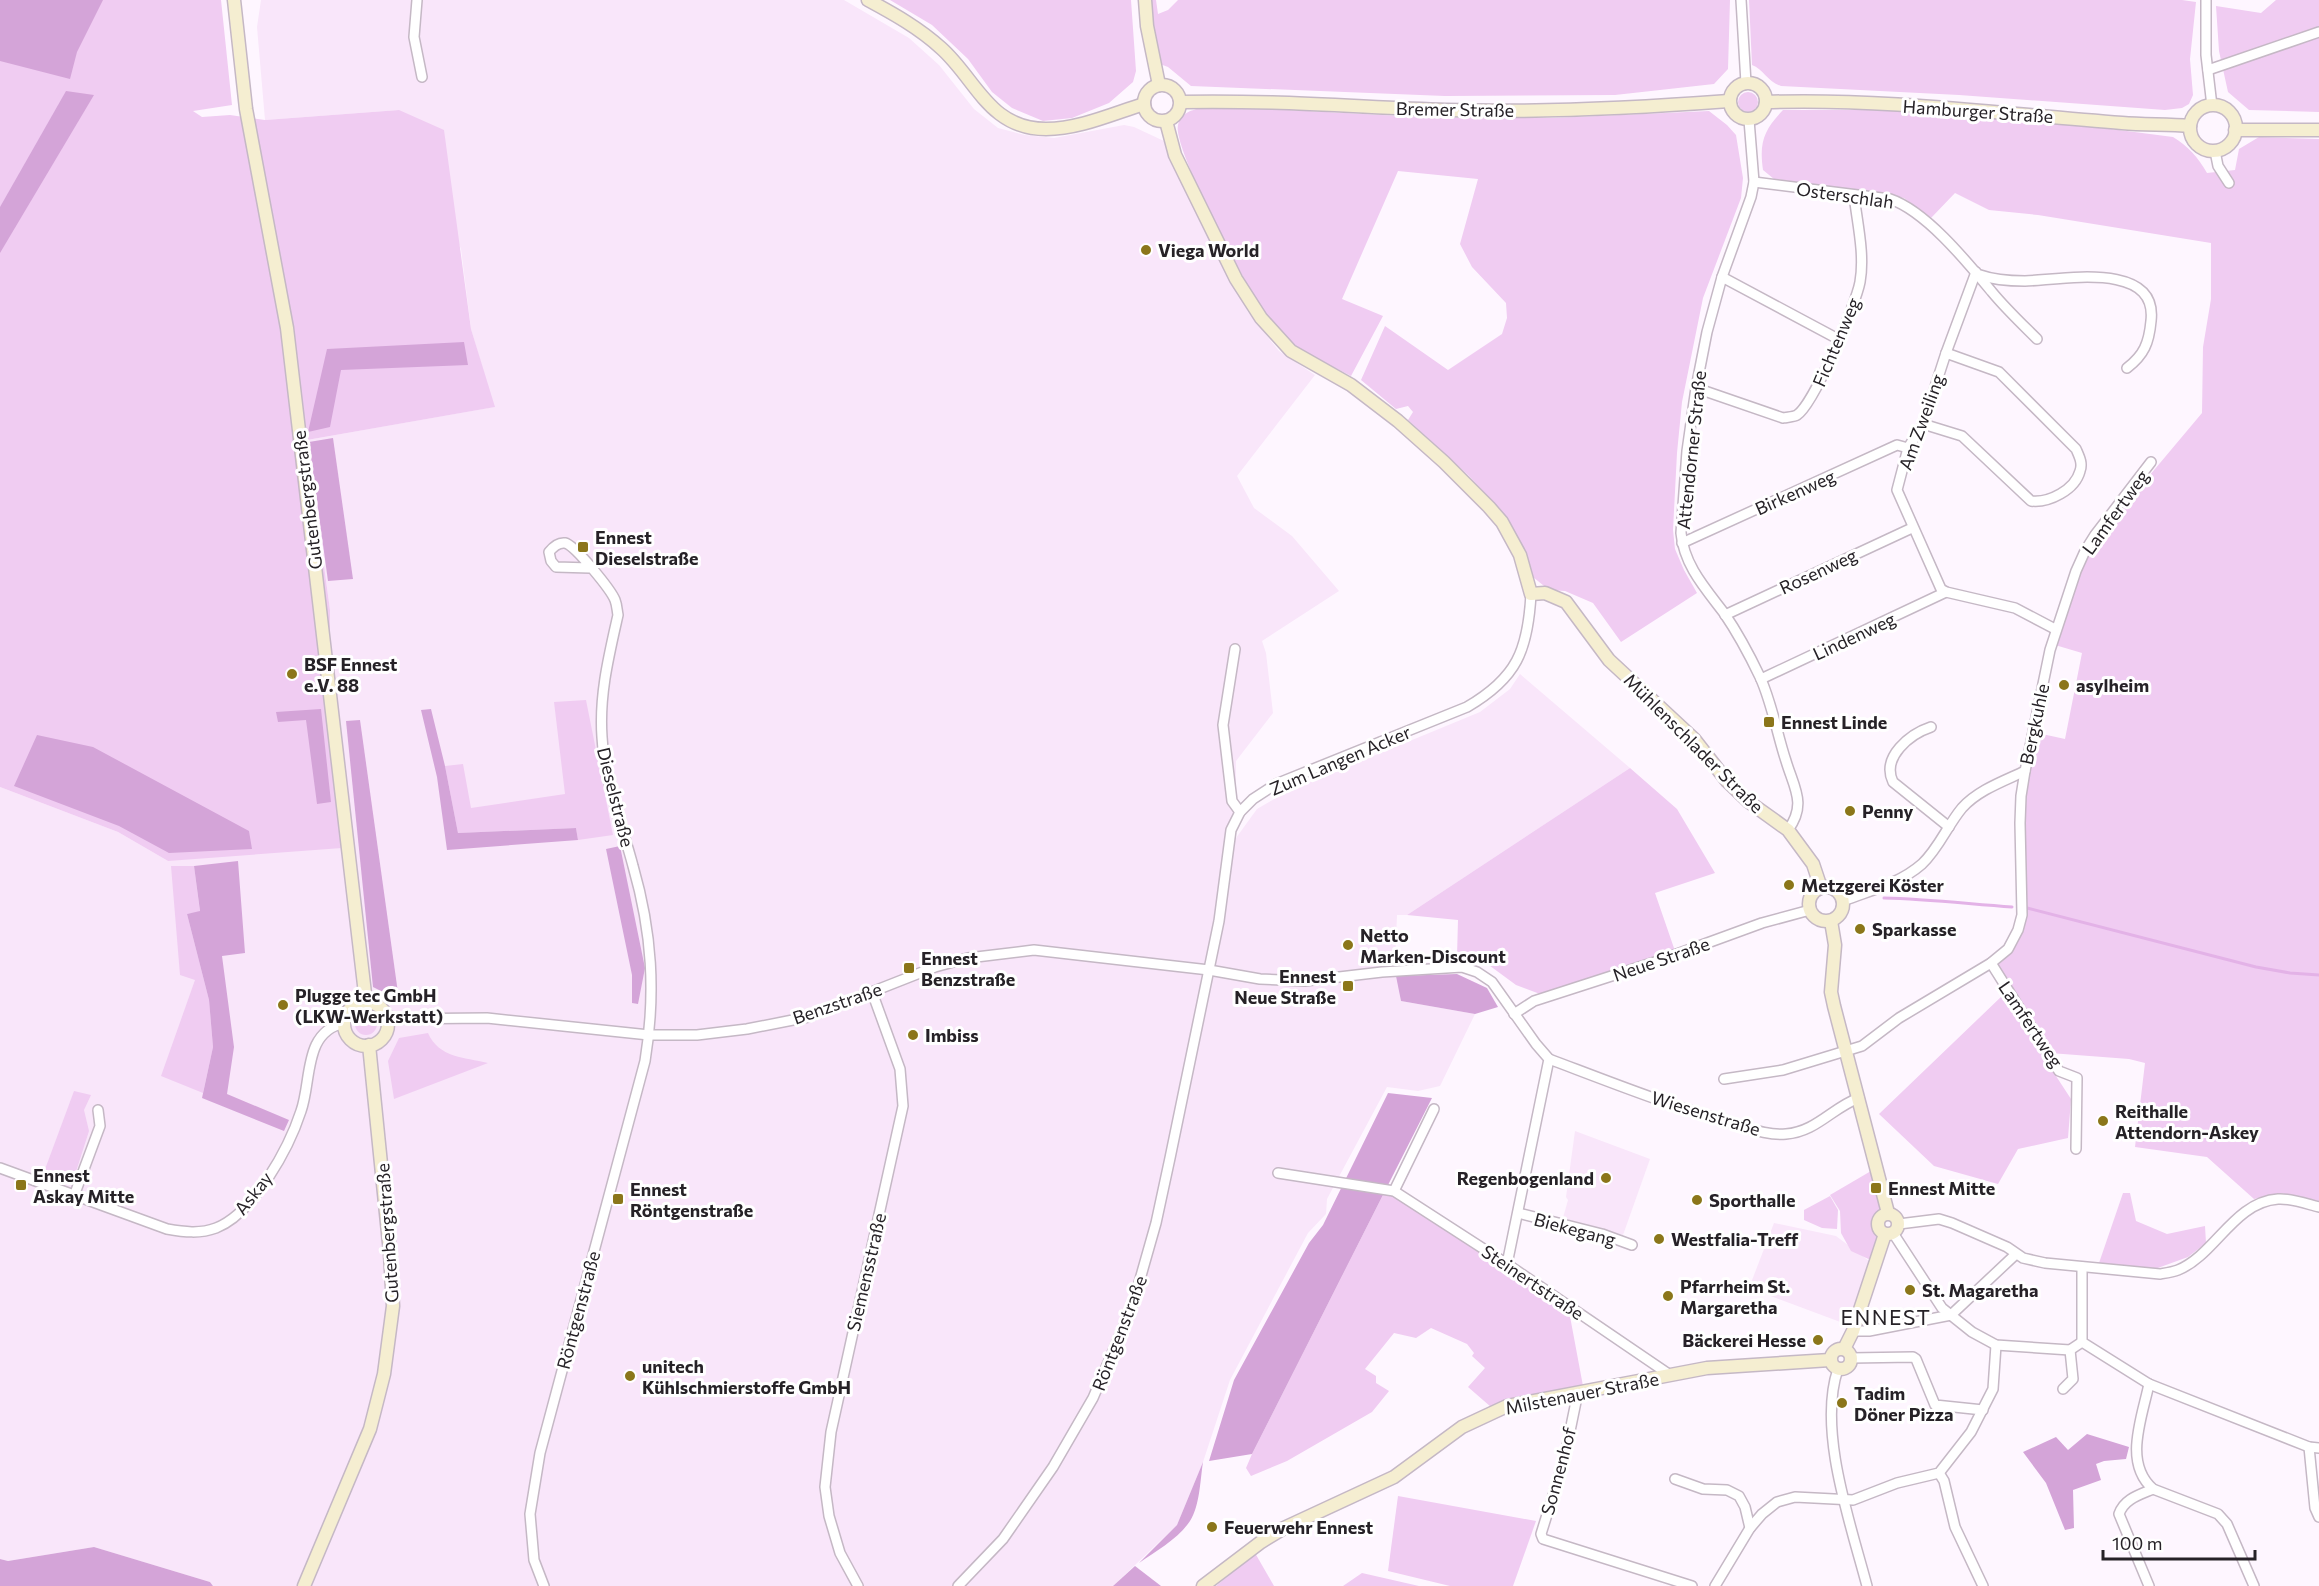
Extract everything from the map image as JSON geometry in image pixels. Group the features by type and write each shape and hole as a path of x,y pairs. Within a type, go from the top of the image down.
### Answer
{"main road":[{"name":"Gutenbergstraße","path":"234,0 246,109 287,328 366,1002"},
{"path":"868,0 913,25 943,49 982,98 998,113 1022,126 1046,129 1075,126 1144,104"},
{"path":"1145,0 1147,26 1159,85"},
{"path":"1746,83 1759,86 1766,102 1763,112 1749,120 1735,115 1729,101 1735,88 1746,83"},
{"path":"1159,85 1176,90 1181,102 1178,112 1166,121 1153,119 1148,115 1144,104 1146,94 1159,85"},
{"name":"Bremer Straße","path":"1181,102 1233,101 1448,110 1562,110 1729,101"},
{"name":"Hamburger Straße","path":"1766,102 1801,101 1967,108 2123,123 2190,126"},
{"path":"2212,106 2224,108 2230,113 2234,119 2235,130 2232,141 2215,151 2199,146 2194,141 2190,126 2196,112 2212,106"},
{"path":"1166,121 1175,155 1236,279 1261,318 1290,351 1351,385 1398,421 1489,507 1502,522 1520,555 1531,594"},
{"path":"2235,130 2319,130"},
{"name":"Mühlenschlader Straße","path":"1531,594 1545,593 1566,602 1609,660 1694,739 1727,781 1749,802 1788,830 1813,864 1821,888"},
{"path":"1821,888 1834,889 1844,901 1841,914 1831,921 1817,919 1810,910 1810,897 1821,888"},
{"path":"1831,921 1835,945 1832,992 1888,1213 1898,1218 1853,1331 1847,1367 1834,1365 1836,1350 1848,1354"},
{"path":"366,1002 374,1003 382,1009 387,1019 387,1030 383,1037 369,1045 356,1043 346,1033 344,1023 347,1013 352,1007 366,1002"},
{"name":"Gutenbergstraße","path":"304,1586 370,1429 384,1374 393,1306 390,1252 369,1045"},
{"path":"1888,1213 1881,1216 1878,1222 1880,1229 1892,1230"},
{"name":"Milstenauer Straße","path":"1203,1586 1261,1542 1284,1528 1394,1477 1462,1427 1485,1414 1507,1406 1707,1368 1834,1365"}],"street":[{"path":"417,0 414,37 422,77"},
{"path":"1741,0 1746,83"},
{"path":"2206,0 2205,28 2212,106"},
{"path":"2208,70 2319,32"},
{"name":"Attendorner Straße","path":"1749,120 1754,182 1746,213 1722,278 1707,332 1696,388 1686,463 1682,543 1690,566 1725,615 1761,679 1798,796 1797,818 1788,830"},
{"path":"2215,151 2218,166 2229,183"},
{"name":"Osterschlah","path":"1754,182 1890,199 1904,204 1918,214 1978,274 2037,339"},
{"name":"Fichtenweg","path":"1696,388 1783,418 1797,415 1814,394 1856,299 1861,263 1854,195"},
{"path":"1978,274 1992,279 2024,281 2109,278 2133,284 2144,293 2152,313 2150,335 2140,358 2127,369"},
{"name":"Am Zweiling","path":"1946,592 1941,589 1897,490 1908,448 1923,424 1946,353 1978,274"},
{"path":"1722,278 1838,339"},
{"path":"1923,424 1962,436 2031,501 2043,503 2053,500 2069,487 2080,473 2081,461 2076,449 1999,372 1946,353"},
{"name":"Birkenweg","path":"1682,543 1898,445 1908,448"},
{"name":"Lamfertweg","path":"2055,629 2085,551 2151,462"},
{"name":"Rosenweg","path":"1725,615 1912,528"},
{"name":"Dieselstraße","path":"590,568 608,588 616,603 618,615 602,692 602,738 607,773 634,869 649,936 652,970 649,1035"},
{"path":"1946,592 2015,608 2055,629"},
{"name":"Lindenweg","path":"1761,679 1946,592"},
{"name":"Zum Langen Acker","path":"1209,970 1231,830 1240,813 1253,799 1276,784 1467,707 1484,697 1509,673 1521,655 1527,636 1531,594"},
{"name":"Bergkuhle","path":"1844,901 1887,886 1904,877 1933,852 1961,810 1978,794 2025,771 2055,629"},
{"path":"1234,649 1223,724 1229,786 1232,801 1240,813"},
{"path":"1931,727 1918,731 1892,757 1889,774 1893,782 1949,826"},
{"name":"Lamfertweg","path":"1846,1051 1862,1046 1899,1018 1991,963 2008,949 2018,930 2022,915 2020,823 2025,771"},
{"name":"Neue Straße","path":"1514,1014 1534,1001 1658,961 1762,923 1810,910"},
{"name":"Benzstraße","path":"387,1019 487,1018 649,1035 697,1035 747,1029 808,1017 901,979 968,958 1034,950 1209,970 1260,979 1305,981 1382,972 1462,967 1477,972 1492,982 1549,1059"},
{"name":"Lamfertweg","path":"1991,963 2059,1071 2077,1078 2076,1149"},
{"name":"Röntgenstraße","path":"958,1586 1003,1539 1053,1467 1093,1398 1133,1304 1156,1223 1209,970"},
{"name":"Siemensstraße","path":"858,1586 840,1553 825,1487 831,1432 903,1106 900,1069 872,992"},
{"name":"Askay","path":"0,1168 135,1219 177,1231 201,1232 226,1223 236,1216 258,1191 285,1149 302,1111 314,1049 323,1033 332,1026 344,1023"},
{"name":"Röntgenstraße","path":"544,1586 534,1560 530,1514 540,1453 645,1061 649,1035"},
{"path":"1724,1079 1783,1070 1846,1051"},
{"path":"1507,1264 1549,1059"},
{"name":"Wiesenstraße","path":"1549,1059 1688,1111 1761,1131 1785,1134 1803,1131 1821,1122 1847,1102 1859,1098"},
{"path":"1394,1191 1434,1109"},
{"path":"74,1196 100,1126 98,1110"},
{"name":"Steinertstraße","path":"1278,1173 1394,1191 1507,1264 1670,1375"},
{"path":"2082,1342 2070,1350 1996,1345 1972,1332 1942,1308 1892,1230 1938,1219 1996,1242 2023,1258 2045,1263 2160,1274 2179,1270 2193,1260 2242,1213 2267,1201 2280,1198 2319,1207"},
{"name":"Biekegang","path":"1518,1213 1602,1234 1632,1245"},
{"path":"1853,1331 1869,1331 1951,1315 2016,1254"},
{"path":"2082,1267 2082,1342"},
{"path":"2082,1342 2149,1384 2314,1447 2316,1508 2319,1517"},
{"path":"1715,1586 1750,1528 1762,1514 1777,1503 1795,1497 1853,1500 1897,1483 1939,1473 1971,1432 1993,1389 1996,1345"},
{"path":"2063,1389 2073,1379 2070,1350"},
{"path":"1848,1354 1913,1357 1916,1359 1935,1405 1983,1410"},
{"path":"1834,1365 1832,1440 1867,1586"},
{"path":"2149,1384 2136,1451 2138,1466 2146,1483 2153,1489 2218,1514 2232,1533 2254,1586"},
{"name":"Sonnenhof","path":"1578,1392 1564,1460 1541,1534 1543,1539 1692,1586"},
{"path":"1939,1473 1944,1481 1955,1527 1983,1586"},
{"path":"1675,1479 1703,1489 1727,1490 1739,1496 1745,1507 1750,1528"},
{"path":"2149,1586 2119,1514 2122,1506 2153,1489"}],"shaded area":[{"path":"0,0 221,0 232,105 193,111 202,117 230,115 265,120 399,110 444,130 471,329 495,407 307,440 330,610 330,703 342,848 168,861 118,832 0,787"},
{"path":"0,0 103,0 77,52 70,79 0,61"},
{"path":"261,0 844,0 909,38 939,65 974,109 998,128 1025,135 1054,138 1124,125 1134,127 1164,141 1170,159 1248,312 1279,351 1315,375 1237,476 1254,508 1292,536 1339,591 1262,641 1266,653 1273,713 1236,761 1236,838 1257,809 1286,792 1480,712 1510,689 1520,674 1630,768 1407,915 1397,915 1395,964 1401,1001 1475,1014 1440,1086 1418,1091 1387,1087 1327,1199 1326,1214 1308,1233 1230,1380 1203,1462 1177,1525 1113,1586 213,1586 210,1582 94,1547 8,1561 0,1559 0,787 118,832 168,861 330,703 330,610 307,440 494,407 471,329 461,249 399,110 265,120 257,27"},
{"path":"890,0 1131,0 1136,71 1133,82 1109,103 1072,118 1043,121 1012,108 992,92 968,59 932,25"},
{"path":"1150,0 1156,0 1158,14 1168,10 1178,0 1730,0 1728,69 1714,84 1615,95 1445,96 1191,86 1168,67 1160,64 1152,28"},
{"path":"1749,0 2182,0 2196,2 2190,59 2193,95 2189,104 2182,108 2165,110 1959,95 1781,86 1752,65"},
{"path":"2276,0 2319,0 2319,112 2249,110 2228,92 2219,51 2216,6 2261,13"},
{"path":"66,91 94,95 0,253 0,207"},
{"path":"1744,92 1752,92 1758,98 1758,106 1752,112 1744,112 1738,106 1738,98"},
{"path":"1216,106 1438,118 1553,118 1709,111 1727,125 1736,135 1743,178 1741,198 1703,298 1682,402 1677,453 1673,530 1675,549 1697,593 1621,642 1593,603 1565,591 1549,590 1533,577 1521,545 1501,510 1468,475 1408,420 1413,412 1408,406 1396,409 1361,380 1385,326 1448,370 1502,334 1507,318 1506,303 1472,267 1460,244 1478,179 1398,171 1342,299 1383,316 1351,376 1296,347 1273,323 1263,311 1212,217 1186,160 1179,138 1178,125 1180,119 1188,112"},
{"path":"1783,110 1934,110 2026,118 2173,137 2192,152 2207,173 2235,170 2239,149 2259,137 2319,139 2319,1201 2280,1193 2254,1199 2207,1157 2135,1147 2145,1063 2129,1059 2050,1053 1997,966 2011,953 2025,922 2023,802 2033,732 2065,739 2082,653 2055,645 2078,574 2097,538 2202,413 2203,347 2211,299 2211,243 2038,215 1989,210 1955,193 1931,218 1904,198 1774,179 1763,170 1763,144 1767,130"},
{"path":"464,342 468,365 341,370 330,427 308,432 327,349"},
{"path":"333,438 353,579 328,581 309,442"},
{"path":"586,700 613,835 578,840 576,828 458,833 445,766 463,764 471,808 565,794 554,702"},
{"path":"321,709 331,802 317,804 306,720 278,722 276,712"},
{"path":"431,709 458,833 576,828 578,840 447,850 437,777 421,710"},
{"path":"360,720 399,1000 373,987 346,721"},
{"path":"37,735 93,747 249,831 252,849 169,853 119,826 14,786"},
{"path":"1630,768 1677,809 1715,873 1655,893 1675,951 1540,994 1516,985 1482,960 1457,956 1458,920 1407,915"},
{"path":"620,846 645,968 638,1004 632,1003 632,975 606,849"},
{"path":"238,861 245,953 222,956 234,1047 227,1094 289,1120 284,1131 202,1098 213,1047 209,1000 187,914 200,911 194,866"},
{"path":"171,866 194,866 200,912 187,914 209,1000 213,1047 203,1093 161,1076 195,980 180,975"},
{"path":"1457,974 1487,988 1498,1007 1475,1014 1401,1001 1396,976"},
{"path":"2003,995 2071,1099 2068,1138 2018,1149 1998,1184 1934,1166 1879,1114"},
{"path":"366,1013 374,1016 377,1024 374,1032 366,1035 358,1032 355,1024 358,1016"},
{"path":"428,1033 445,1052 488,1063 394,1099 388,1061 399,1038"},
{"path":"74,1091 91,1095 84,1110 89,1131 73,1181 44,1172"},
{"path":"1388,1093 1432,1098 1252,1454 1209,1461 1234,1380 1309,1243 1323,1225"},
{"name":"Regenbogenland","path":"1575,1131 1650,1159 1623,1235 1563,1218 1568,1200 1566,1197"},
{"path":"1871,1171 1881,1206 1875,1215 1874,1222 1878,1244 1875,1262 1851,1251 1841,1233 1840,1211 1830,1195"},
{"path":"1384,1193 1395,1197 1569,1311 1583,1386 1491,1407 1468,1387 1485,1368 1472,1356 1474,1353 1467,1344 1431,1328 1416,1338 1394,1333 1365,1369 1376,1376 1376,1383 1389,1391 1372,1412 1287,1461 1251,1476 1246,1468 1252,1454"},
{"path":"2123,1193 2130,1193 2136,1221 2167,1234 2205,1226 2206,1243 2188,1257 2155,1269 2099,1263"},
{"path":"1830,1196 1838,1210 1837,1229 1822,1228 1804,1220 1804,1210"},
{"path":"1774,1223 1836,1236 1873,1264 1851,1326 1749,1288"},
{"path":"2087,1434 2129,1447 2126,1459 2096,1464 2101,1480 2073,1490 2074,1528 2065,1530 2046,1483 2023,1452 2056,1437 2068,1450"},
{"path":"1203,1462 1198,1500 1190,1521 1173,1539 1139,1563 1177,1525"},
{"path":"1398,1496 1536,1521 1513,1586 1450,1586 1388,1571"},
{"path":"94,1547 210,1582 213,1586 0,1586 0,1559 8,1561"},
{"path":"1255,1553 1274,1586 1216,1586"},
{"path":"1135,1566 1161,1586 1113,1586"},
{"path":"1362,1573 1419,1586 1343,1586"}],"waterway":[{"path":"1884,898 2012,907"},
{"path":"2027,908 2256,967 2319,975"}],"place":[{"name":"Viega World","path":"1146,250"},
{"name":"Ennest Dieselstraße","path":"583,547"},
{"name":"BSF Ennest e.V. 88","path":"292,674"},
{"name":"asylheim","path":"2064,685"},
{"name":"Ennest Linde","path":"1769,722"},
{"name":"Penny","path":"1850,811"},
{"name":"Metzgerei Köster","path":"1789,885"},
{"name":"Sparkasse","path":"1860,929"},
{"name":"Netto Marken-Discount","path":"1348,945"},
{"name":"Ennest Benzstraße","path":"909,968"},
{"name":"Ennest Neue Straße","path":"1348,986"},
{"name":"Plugge tec GmbH (LKW-Werkstatt)","path":"283,1005"},
{"name":"Imbiss","path":"913,1035"},
{"name":"Reithalle Attendorn-Askey","path":"2103,1121"},
{"name":"Regenbogenland","path":"1606,1178"},
{"name":"Ennest Askay Mitte","path":"21,1185"},
{"name":"Ennest Mitte","path":"1876,1188"},
{"name":"Ennest Röntgenstraße","path":"618,1199"},
{"name":"Sporthalle","path":"1697,1200"},
{"name":"Westfalia-Treff","path":"1659,1239"},
{"name":"St. Magaretha","path":"1910,1290"},
{"name":"Pfarrheim St. Margaretha","path":"1668,1296"},
{"name":"Bäckerei Hesse","path":"1818,1340"},
{"name":"unitech Kühlschmierstoffe GmbH","path":"630,1376"},
{"name":"Tadim Döner Pizza","path":"1842,1403"},
{"name":"Feuerwehr Ennest","path":"1212,1527"}],"district":[{"name":"ENNEST","path":"1886,1316"}]}
